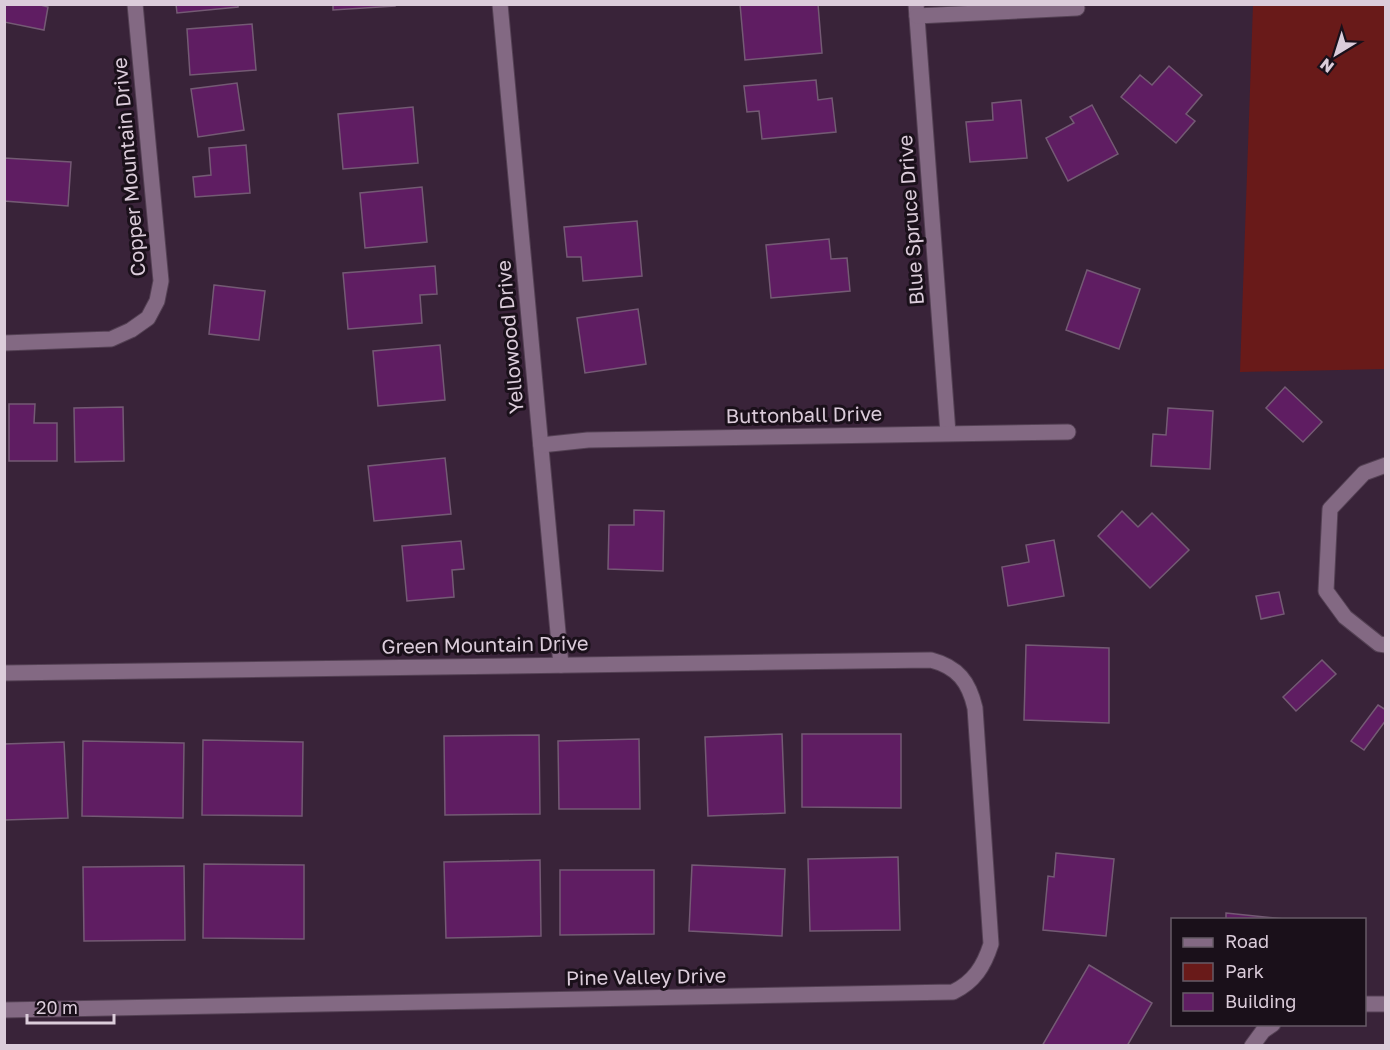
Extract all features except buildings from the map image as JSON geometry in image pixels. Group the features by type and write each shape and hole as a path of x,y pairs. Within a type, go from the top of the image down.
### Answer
{"street":[{"name":"Copper Mountain Drive","path":"4,343 111,339 131,330 148,318 157,301 161,281 135,4"},
{"name":"Yellowood Drive","path":"500,4 561,665"},
{"path":"917,10 1077,8"},
{"name":"Blue Spruce Drive","path":"917,10 948,433"},
{"name":"Buttonball Drive","path":"541,445 588,440 1068,432"},
{"path":"1386,465 1364,472 1330,508 1326,591 1346,618 1379,644 1386,645"},
{"name":"Green Mountain Drive","path":"4,674 931,660 947,664 961,677"},
{"name":"Pine Valley Drive","path":"4,1010 953,992 965,987 977,975 986,961 991,944 975,708 971,692 961,677"},
{"path":"1366,1004 1386,1004"},
{"path":"1252,1046 1263,1031 1270,1026"}],"green space":[{"path":"1253,5 1385,5 1385,369 1240,372"}]}
